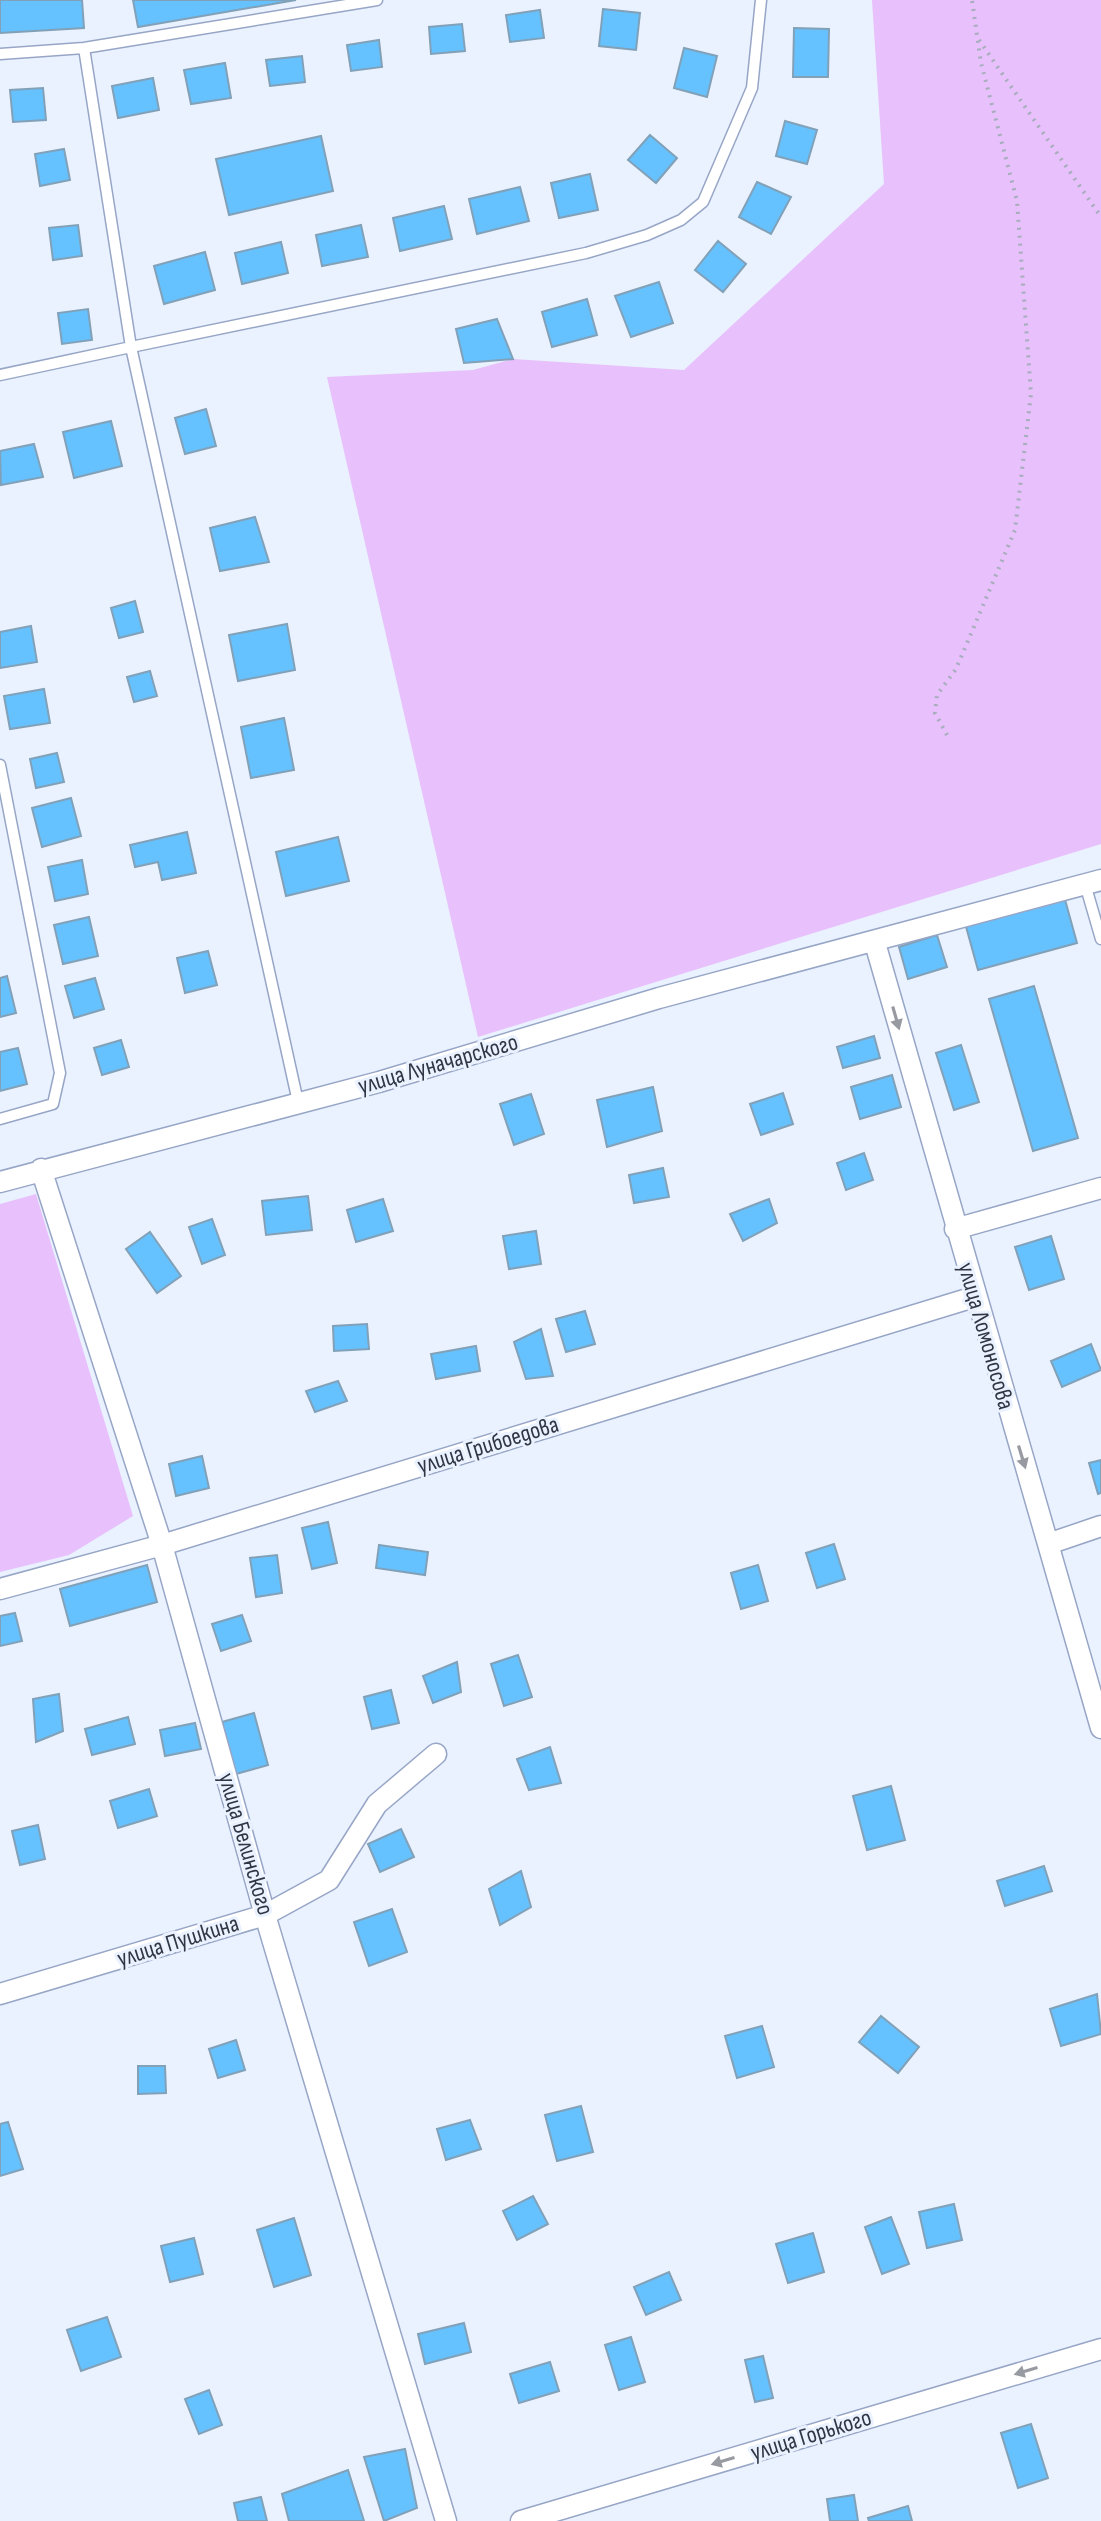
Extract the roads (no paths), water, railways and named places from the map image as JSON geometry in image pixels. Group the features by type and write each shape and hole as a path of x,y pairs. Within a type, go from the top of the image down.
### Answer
{"street":[{"name":"улица Луначарского","path":"0,1182 298,1102 659,998 875,943 1093,882"},
{"name":"улица Ломоносова","path":"875,943 974,1297 1101,1728"},
{"name":"улица Белинского","path":"41,1169 162,1545 265,1915 446,2521"},
{"path":"955,1229 1101,1188"},
{"name":"улица Грибоедова","path":"0,1589 162,1545 974,1297"},
{"path":"1048,1544 1101,1526"},
{"name":"улица Пушкина","path":"0,1994 265,1915 329,1880 377,1804 436,1754"},
{"name":"улица Горького","path":"521,2521 1101,2349"}],"lane":[{"path":"0,54 84,48 377,0"},
{"path":"0,375 586,253 647,235 681,220 703,202 712,186 752,88 761,0"},
{"path":"84,48 131,347 298,1102"},
{"path":"0,765 60,1073 53,1104 0,1119"},
{"path":"1093,882 1101,939"}]}
